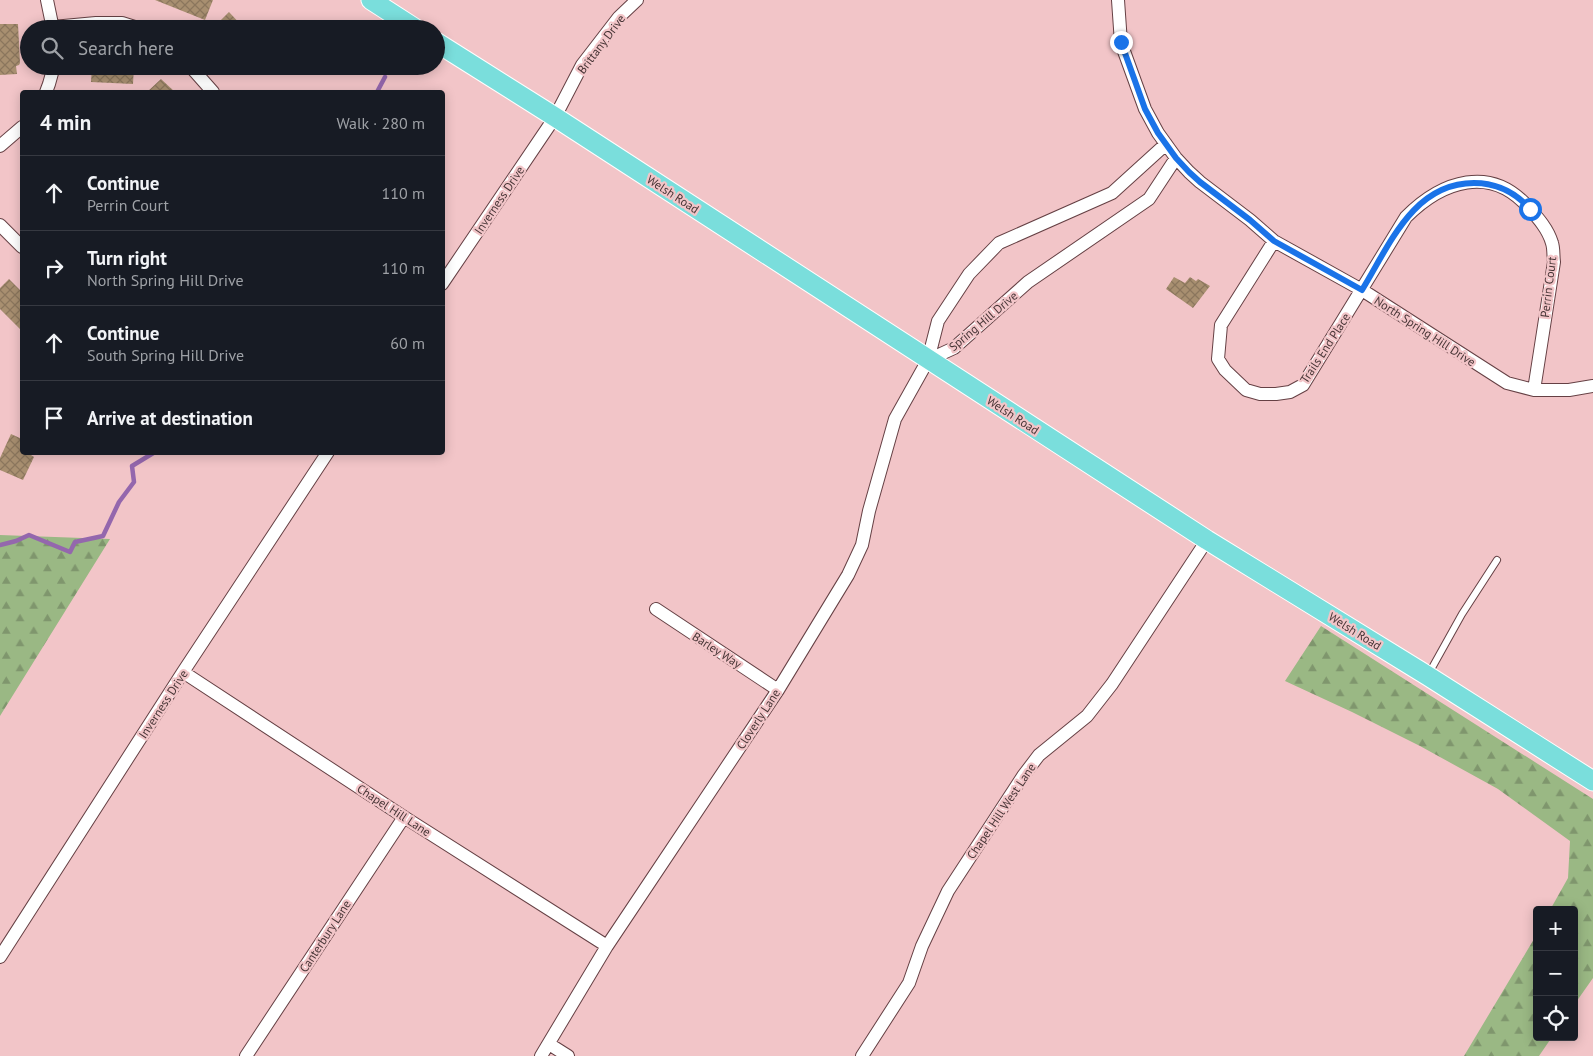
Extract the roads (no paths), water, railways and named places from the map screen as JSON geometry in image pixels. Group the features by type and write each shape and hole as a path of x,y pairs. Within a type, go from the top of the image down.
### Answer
{"main road":[{"path":"371,0 402,20"},
{"name":"Welsh Road","path":"445,48 1207,540 1428,676 1593,781"}],"street":[{"path":"47,0 51,20"},
{"name":"Brittany Drive","path":"555,117 582,65 619,17 637,0"},
{"name":"North Spring Hill Drive","path":"1118,0 1121,42 1145,109 1176,158 1200,182 1274,241 1362,290 1507,384 1534,390 1569,390 1593,386"},
{"path":"47,90 52,75"},
{"path":"198,75 211,90"},
{"name":"Inverness Drive","path":"445,280 555,117"},
{"path":"0,146 20,129"},
{"name":"Spring Hill Drive","path":"928,360 938,321 969,274 999,243 1112,193 1166,144"},
{"name":"Spring Hill Drive","path":"928,360 954,348 1028,282 1149,199 1176,158"},
{"name":"Perrin Court","path":"1362,290 1406,217 1428,197 1450,186 1471,183 1485,183 1510,191 1522,200 1539,219 1552,243 1554,262 1534,390"},
{"path":"0,225 20,245"},
{"name":"Trails End Place","path":"1274,241 1221,325 1218,359 1225,370 1246,390 1260,394 1276,394 1290,392 1303,385 1362,290"},
{"name":"Cloverly Lane","path":"541,1056 607,946 778,690 848,575 862,545 869,511 896,420 928,360"},
{"name":"Inverness Drive","path":"0,958 183,672 326,455"},
{"name":"Chapel Hill West Lane","path":"862,1056 909,983 922,946 948,891 1023,776 1039,755 1087,716 1112,684 1207,540"},
{"name":"Barley Way","path":"656,609 778,690"},
{"name":"Chapel Hill Lane","path":"183,672 404,817 607,946"},
{"name":"Canterbury Lane","path":"246,1056 404,817"},
{"path":"549,1044 568,1056"}],"lane":[{"path":"1428,676 1462,614 1497,560"}],"waterway":[{"path":"378,90 385,77"},
{"path":"0,545 29,535 70,552 75,542 103,536 119,502 134,482 132,466 150,455"}]}
